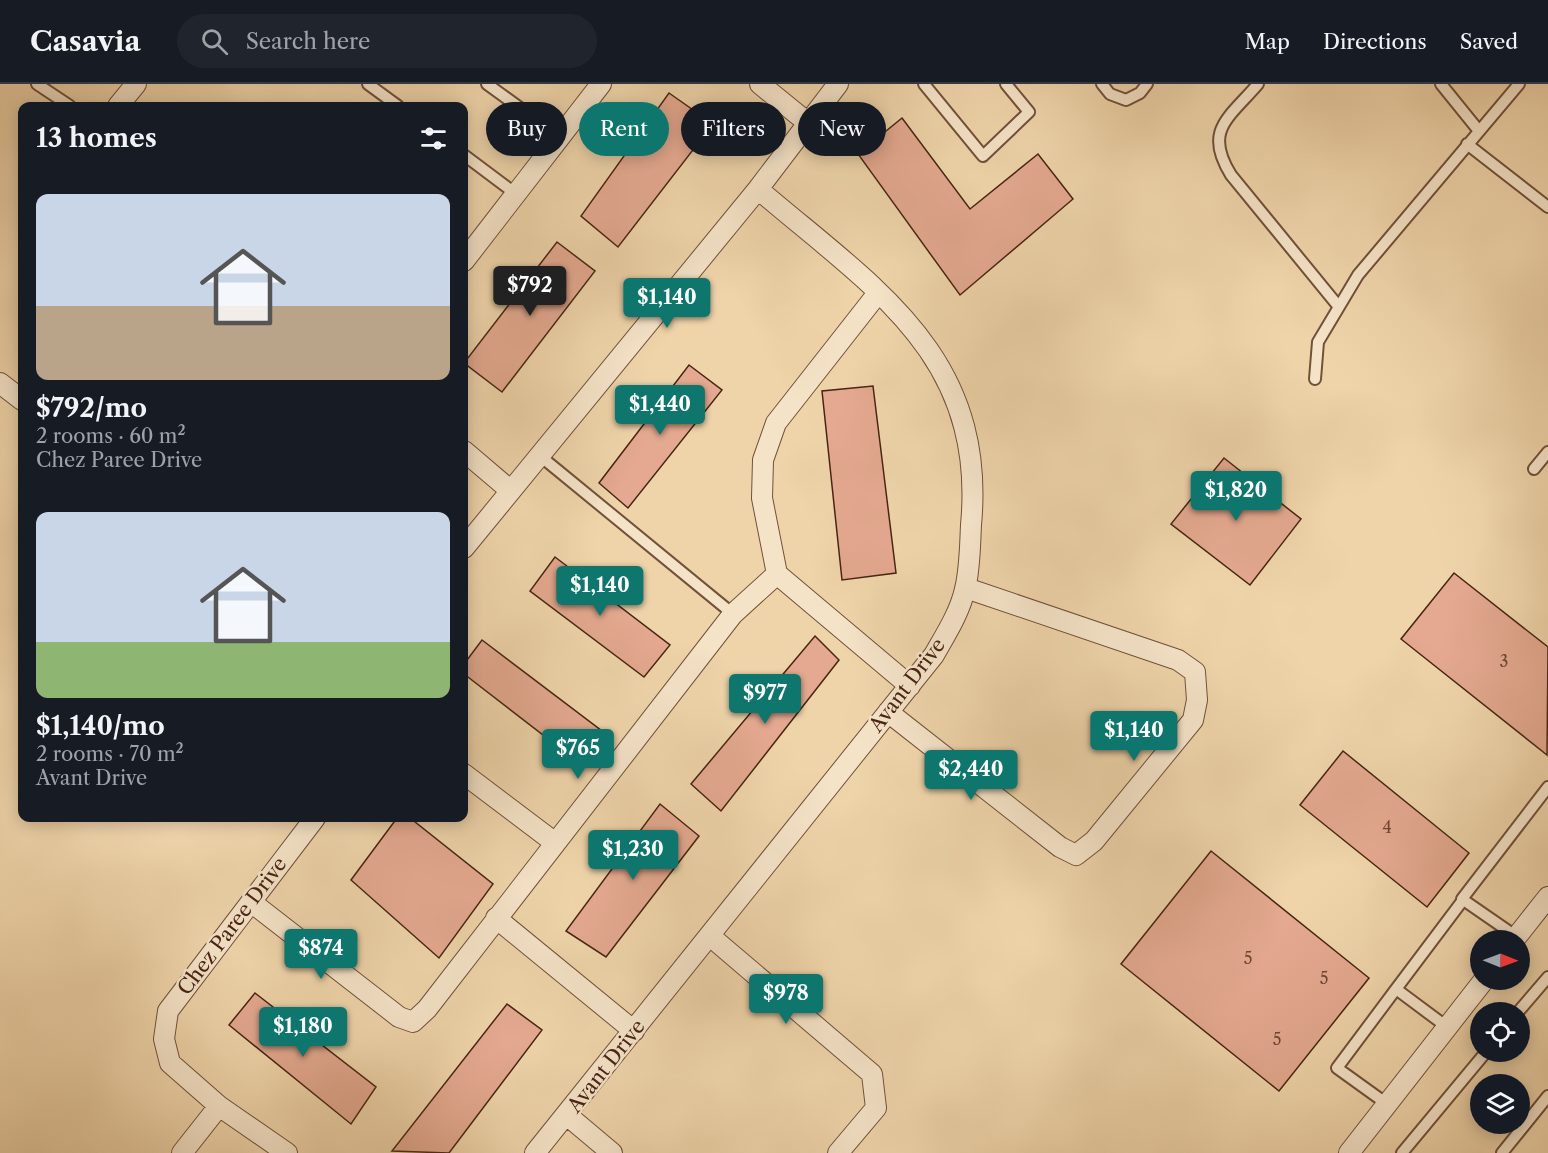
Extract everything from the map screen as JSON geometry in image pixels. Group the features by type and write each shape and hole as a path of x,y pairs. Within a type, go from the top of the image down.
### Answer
{"street":[{"path":"121,102 136,84"},
{"path":"567,128 601,84"},
{"path":"760,84 798,115"},
{"path":"824,102 838,84"},
{"path":"468,543 758,189 798,136"},
{"path":"468,256 545,156"},
{"name":"Avant Drive","path":"535,1153 568,1116 934,655 966,588 974,502 972,460 964,420 947,376 922,338 878,293 758,189"},
{"path":"878,293 776,423 763,460 762,498 777,574 910,686"},
{"path":"0,383 18,397"},
{"path":"468,454 510,490"},
{"path":"250,902 399,1017 413,1022 427,1009 554,842 733,614 777,574"},
{"path":"888,712 1060,848 1076,855 1094,841 1193,720 1197,700 1195,672 1178,660 966,588"},
{"path":"468,777 554,842"},
{"name":"Chez Paree Drive","path":"219,1106 170,1063 164,1039 168,1011 312,822"},
{"path":"1522,930 1548,897"},
{"path":"496,918 634,1031"},
{"path":"710,936 873,1074 876,1108 838,1153"},
{"path":"1349,1153 1476,990"},
{"path":"182,1153 219,1106 287,1153"},
{"path":"568,1116 612,1153"}],"lane":[{"path":"37,84 64,102"},
{"path":"368,84 393,102"},
{"path":"487,84 512,102"},
{"path":"924,84 983,156 1029,112 1006,84"},
{"path":"1102,84 1110,94 1126,100 1140,93 1147,84"},
{"path":"1258,84 1222,126 1216,142 1220,158 1231,175 1339,307"},
{"path":"1441,84 1479,131"},
{"path":"1315,379 1318,342 1358,274 1519,84"},
{"path":"1467,144 1548,207"},
{"path":"468,158 516,194"},
{"path":"1534,469 1548,452"},
{"path":"539,455 733,614"},
{"path":"1387,1104 1337,1068 1548,787"},
{"path":"1463,900 1503,930"},
{"path":"1527,1002 1548,977"},
{"path":"1396,989 1447,1027"},
{"path":"1402,1153 1478,1062"},
{"path":"1503,1153 1548,1096"}],"building":[{"path":"669,93 682,102 681,156 688,156 618,247 581,216 624,156 669,156 669,102 663,102"},
{"path":"902,118 970,209 1038,154 1073,199 960,295 859,156 886,156 886,131"},
{"path":"557,242 595,271 502,392 468,366 468,358"},
{"path":"689,365 722,390 628,508 599,483"},
{"path":"873,386 896,573 842,580 822,391"},
{"path":"1224,458 1301,519 1250,585 1171,524"},
{"path":"555,557 670,645 644,677 530,591"},
{"path":"1454,573 1548,647 1547,755 1401,639"},
{"path":"815,636 839,660 721,811 691,784"},
{"path":"482,640 602,731 578,762 468,677 468,659"},
{"path":"1343,751 1469,853 1427,907 1300,805"},
{"path":"660,804 699,836 606,957 566,931"},
{"path":"394,822 415,822 493,884 439,958 351,880"},
{"path":"1211,851 1369,978 1279,1091 1121,964"},
{"path":"255,993 376,1087 351,1124 229,1025"},
{"path":"507,1004 542,1030 449,1153 392,1151"}]}
